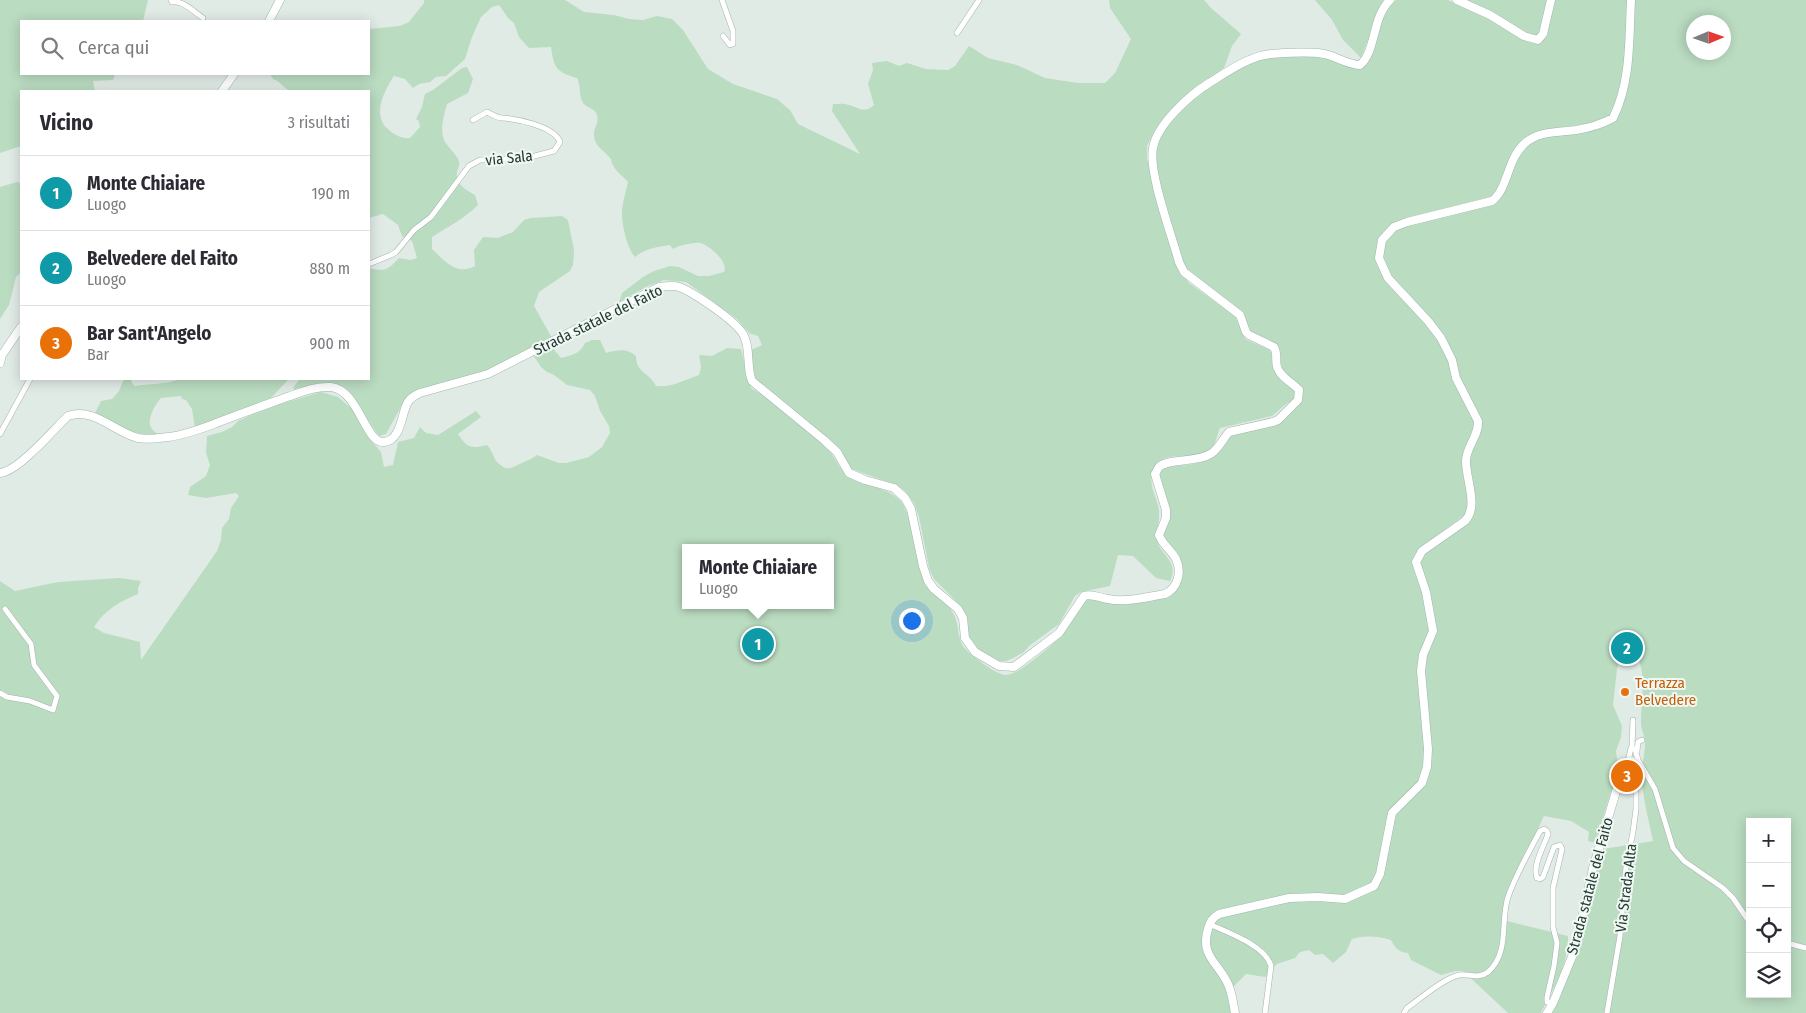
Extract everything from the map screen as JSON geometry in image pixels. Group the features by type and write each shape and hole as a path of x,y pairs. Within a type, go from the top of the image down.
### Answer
{"street":[{"path":"171,0 172,2 177,0 182,2 203,18"},
{"path":"270,20 280,0"},
{"path":"722,0 733,31 733,44 730,45 723,36"},
{"path":"957,33 979,0"},
{"name":"Strada statale del Faito","path":"0,473 12,469 30,454 68,416 76,414 94,418 137,438 170,437 321,387 334,388 341,391 355,405 372,436 378,441 384,442 393,438 398,430 408,402 412,397 420,393 488,374 659,287 679,287 715,309 738,327 744,336 752,381 837,452 849,473 865,480 894,488 905,498 911,509 928,581 934,589 958,608 962,618 964,638 974,652 999,666 1014,667 1059,633 1084,596 1089,594 1109,600 1120,600 1165,594 1171,591 1175,587 1178,578 1178,567 1176,559 1162,542 1159,535 1166,518 1166,510 1155,474 1159,467 1212,454 1229,432 1278,420 1299,396 1299,390 1284,378 1277,366 1277,356 1274,347 1249,336 1240,315 1184,272 1179,262 1154,174 1153,145 1158,134 1183,103 1204,86 1263,55 1326,54 1355,65 1360,65 1366,57 1377,22 1385,5 1390,0"},
{"path":"1457,0 1490,15 1524,36 1538,40 1543,34 1551,0"},
{"path":"1235,1013 1229,984 1212,962 1206,949 1205,941 1212,918 1236,909 1289,898 1345,898 1374,886 1380,874 1392,813 1422,783 1427,768 1428,749 1421,671 1423,655 1433,631 1426,592 1416,562 1422,550 1469,516 1472,510 1466,460 1468,451 1479,428 1478,421 1456,378 1452,360 1441,338 1428,321 1388,278 1379,258 1382,240 1394,228 1407,222 1492,200 1500,193 1512,160 1524,144 1535,137 1548,133 1578,130 1613,118 1621,102 1628,58 1631,0"},
{"path":"223,90 233,75"},
{"name":"via Sala","path":"370,264 396,252 414,230 431,217 469,166 480,160 527,158 554,151 560,142 556,136 547,130 514,119 501,118 487,112 474,120"},
{"path":"0,363 2,356 20,329"},
{"path":"0,434 29,380"},
{"path":"0,693 7,697 30,701 53,710 57,696 34,664 31,644 5,608"},
{"name":"Via Strada Alta","path":"1607,1013 1620,936 1626,867 1636,809 1636,781 1629,751 1635,749 1633,720"},
{"path":"1642,740 1638,742 1635,749 1638,760 1655,789 1673,848 1684,861 1723,888 1733,898 1746,917"},
{"name":"Strada statale del Faito","path":"1547,1013 1576,948 1592,868 1624,765 1628,761 1632,762"},
{"path":"1404,1013 1407,1008 1449,979 1460,975 1476,977 1487,974 1494,966 1505,937 1508,898 1540,831 1544,829 1548,834 1539,858 1535,874 1537,878 1543,877 1554,847 1558,845 1562,848 1553,888 1553,927 1557,944 1547,997 1547,1002 1553,1003"},
{"path":"1209,924 1232,934 1264,953 1269,959 1271,966 1265,1013"},
{"path":"1791,944 1806,948"}],"green space":[{"path":"0,0 148,0 143,20 20,20 20,75 115,75 113,80 93,81 95,90 20,90 20,146 0,153"},
{"path":"424,0 565,0 584,12 614,15 629,19 643,20 657,16 672,19 683,30 708,69 733,84 777,99 790,110 798,124 860,154 832,111 833,104 845,104 865,110 874,105 868,84 873,70 872,63 887,61 899,66 907,63 926,69 948,70 955,66 969,46 988,58 1017,65 1045,78 1078,83 1105,83 1115,73 1131,39 1110,8 1109,0 1204,0 1241,34 1232,46 1224,68 1204,81 1173,108 1155,130 1147,146 1147,159 1180,270 1189,283 1235,316 1245,339 1270,350 1276,367 1295,390 1294,400 1272,416 1220,428 1213,447 1204,453 1171,457 1157,463 1151,482 1159,513 1157,540 1171,563 1172,574 1170,581 1156,578 1133,556 1118,555 1110,586 1081,592 1075,596 1059,624 1029,646 1024,652 1006,661 999,661 982,653 970,642 962,607 934,579 929,568 919,517 914,503 905,491 897,485 851,469 831,441 755,379 751,350 762,345 758,336 749,333 737,319 686,282 664,280 648,286 619,302 622,293 654,271 670,266 679,267 698,276 709,276 724,272 724,264 713,250 700,243 686,244 673,249 670,245 656,247 635,257 627,242 622,221 622,207 628,182 596,143 594,136 598,119 596,113 582,101 577,78 564,74 557,68 553,60 551,47 529,48 519,37 514,23 499,5 492,7 481,17 465,59 446,76 436,77 430,82 419,84 413,88 405,79 394,76 383,96 380,111 381,118 394,134 410,138 420,127 419,121 416,119 422,107 425,94 462,68 467,67 473,79 468,93 447,104 442,133 445,142 459,161 457,176 459,183 475,195 478,205 462,218 432,237 432,249 451,266 468,269 475,266 474,250 483,237 498,238 513,232 524,220 531,218 562,216 568,220 574,250 573,265 570,271 539,292 534,306 552,338 479,374 413,394 402,405 386,434 379,436 358,405 338,386 325,383 295,391 293,388 300,380 370,380 370,268 382,270 392,265 399,258 410,260 417,258 412,241 402,236 398,225 383,214 370,218 370,90 289,90 273,79 271,75 370,75 370,29 400,26 409,22 424,3"},
{"path":"1315,0 1383,0 1361,58 1343,40 1332,20"},
{"path":"1396,0 1448,0 1488,18 1523,40 1539,44 1547,36 1554,0 1628,0 1623,73 1616,102 1610,115 1588,123 1541,131 1522,141 1512,155 1499,187 1490,197 1406,218 1392,224 1379,238 1375,258 1385,281 1426,323 1438,340 1449,362 1453,379 1475,422 1462,459 1468,501 1466,514 1420,548 1412,561 1422,593 1430,630 1419,654 1417,671 1424,749 1423,767 1419,781 1389,812 1376,873 1372,883 1344,895 1318,893 1288,894 1217,910 1212,914 1204,928 1202,946 1207,958 1227,986 1232,1013 0,1013 0,581 15,591 58,582 119,578 141,581 138,594 113,607 94,627 104,633 140,642 141,660 217,551 221,540 222,528 229,519 231,508 239,496 236,493 206,498 188,495 190,487 206,476 210,465 206,453 207,436 222,432 232,427 238,421 267,408 321,392 338,397 352,409 368,437 381,452 384,467 393,465 398,442 414,438 420,427 426,433 438,435 476,411 481,417 458,434 467,445 477,447 487,445 497,462 504,467 513,467 537,455 559,463 566,463 589,457 602,447 610,433 609,426 600,411 595,396 590,390 567,385 541,367 533,355 551,346 561,358 578,352 585,343 592,340 600,340 606,353 622,350 636,356 640,369 656,386 662,386 672,385 699,375 701,367 699,355 712,356 727,348 741,349 751,388 771,401 823,443 848,476 891,494 902,503 910,520 924,579 930,589 953,613 963,646 977,659 996,672 1006,675 1012,673 1030,663 1057,639 1068,627 1084,602 1088,600 1093,599 1107,603 1132,603 1151,601 1172,595 1178,588 1181,578 1163,535 1170,510 1159,475 1162,470 1167,467 1189,465 1204,461 1217,454 1231,435 1280,423 1292,413 1303,393 1301,386 1283,370 1276,345 1251,333 1243,313 1187,269 1170,220 1156,156 1157,146 1166,128 1180,111 1213,85 1256,61 1272,58 1313,56 1361,68 1371,54 1384,17"},
{"path":"1467,0 1548,0 1543,29 1537,36 1534,36"},
{"path":"1634,0 1806,0 1806,1013 1552,1013 1579,952 1594,875 1603,849 1653,841 1645,805 1642,779 1645,742 1641,723 1643,692 1641,668 1638,658 1632,651 1623,649 1617,669 1613,705 1622,726 1621,737 1616,751 1619,774 1611,792 1595,843 1588,841 1589,832 1571,821 1544,816 1505,898 1503,920 1568,936 1568,946 1563,966 1541,1013 1508,1013 1463,971 1441,975 1411,960 1408,953 1397,949 1391,940 1377,937 1352,939 1346,952 1333,963 1323,954 1315,955 1309,950 1300,952 1295,958 1277,964 1265,977 1246,974 1232,988 1210,950 1209,933 1214,922 1220,916 1289,901 1336,901 1376,888 1395,815 1425,785 1430,768 1423,671 1426,656 1436,631 1429,591 1419,562 1424,553 1472,518 1474,510 1469,477 1469,458 1480,430 1481,420 1459,377 1455,359 1391,277 1382,257 1385,241 1396,230 1408,225 1499,200 1518,158 1537,139 1615,120 1626,91 1632,46"},
{"path":"20,183 20,273 16,277 9,305 0,319 0,187"},
{"path":"124,380 131,380 135,386 177,380 288,380 268,401 195,428 192,409 186,400 182,399 181,396 161,398 150,418 151,428 158,435 148,435 132,431 118,426 95,413 101,401 112,399 119,391"}],"place":[{"name":"Monte Chiaiare","path":"758,644"},
{"name":"Belvedere del Faito","path":"1627,648"},
{"name":"Terrazza Belvedere","path":"1625,692"},
{"name":"Bar Sant'Angelo","path":"1627,776"}]}
